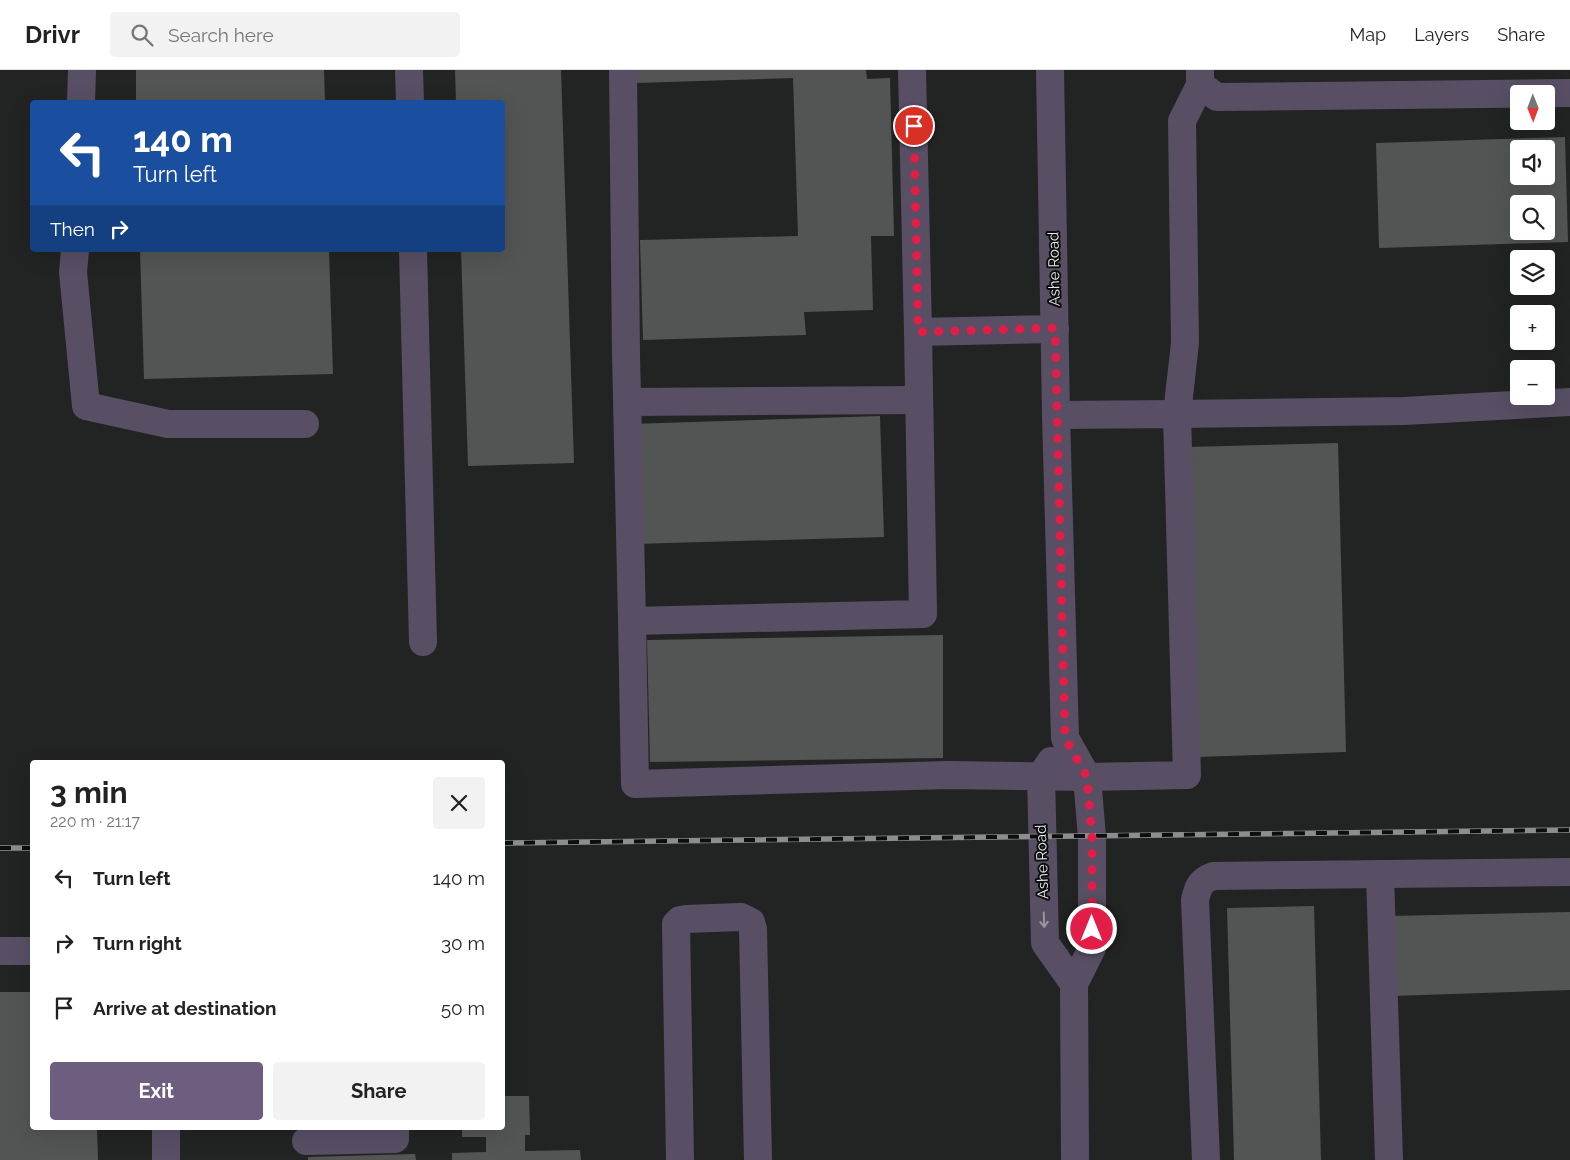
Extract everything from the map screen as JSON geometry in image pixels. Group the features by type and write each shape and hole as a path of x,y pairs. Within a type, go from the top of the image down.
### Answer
{"street":[{"path":"81,100 82,70"},
{"path":"409,70 410,100"},
{"path":"623,70 635,784 948,775 1187,776 1177,414 1185,343 1182,122 1200,78 1218,97 1570,93"},
{"path":"632,621 923,614 912,70"},
{"name":"Ashe Road","path":"1050,70 1056,415 1065,738 1087,777 1092,837 1092,948 1074,984 1075,1160"},
{"path":"75,252 73,272 86,406 168,424 304,424"},
{"path":"414,252 423,642"},
{"path":"918,332 1055,328"},
{"path":"628,402 919,400"},
{"path":"1056,415 1404,412 1570,402"},
{"path":"1041,776 1065,738"},
{"name":"Ashe Road","path":"1041,776 1045,943 1074,984"},
{"path":"1206,1160 1195,900 1198,888 1204,879 1213,876 1570,872"},
{"path":"1380,874 1389,1160"},
{"path":"680,1160 676,924 680,920 686,919 741,918 751,922 753,928 758,1160"},
{"path":"0,951 30,951"},
{"path":"166,1130 166,1160"},
{"path":"301,1143 395,1139 395,1130"}],"building":[{"path":"136,70 324,70 325,100 136,100"},
{"path":"455,70 561,70 574,463 468,466 461,252 505,252 505,100 456,100"},
{"path":"635,70 866,70 867,79 890,78 894,236 871,236 873,310 804,312 806,335 643,340 640,240 798,236 793,78 635,83"},
{"path":"1565,137 1568,242 1379,248 1376,143"},
{"path":"140,252 329,252 333,374 144,379"},
{"path":"880,416 884,537 634,544 631,424"},
{"path":"1338,443 1346,752 1197,757 1188,447"},
{"path":"943,635 943,758 650,762 647,640"},
{"path":"1314,906 1321,1160 1234,1160 1227,908"},
{"path":"1570,912 1570,990 1393,996 1390,916"},
{"path":"0,992 30,992 30,1130 97,1130 98,1160 0,1160"},
{"path":"505,1096 529,1096 530,1135 525,1135 525,1151 580,1150 581,1160 452,1160 452,1153 486,1152 486,1137 462,1137 462,1130 505,1130"},
{"path":"415,1154 416,1160 308,1160 308,1157"}],"railway":[{"path":"505,843 1570,830"},
{"path":"0,848 30,848"}],"route":[{"path":"914,126 918,332 1055,328 1065,738 1087,777 1092,837 1092,929"}]}
